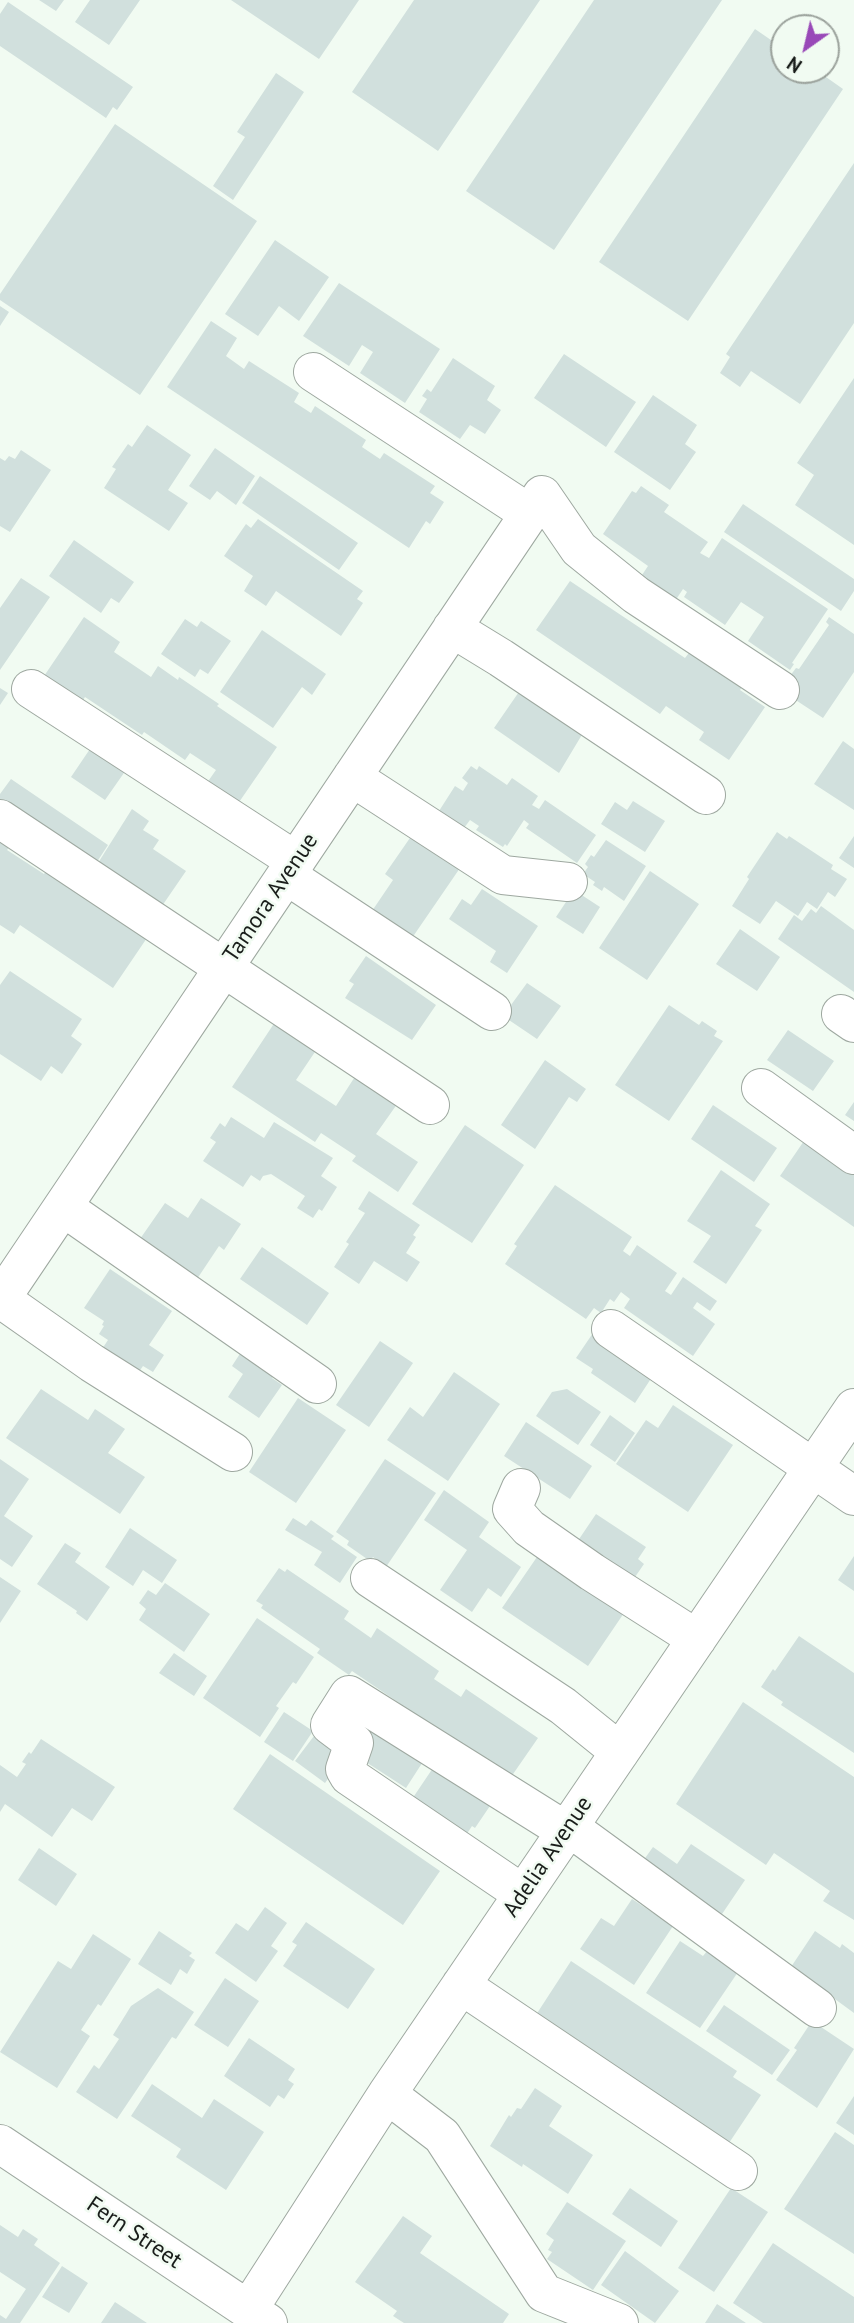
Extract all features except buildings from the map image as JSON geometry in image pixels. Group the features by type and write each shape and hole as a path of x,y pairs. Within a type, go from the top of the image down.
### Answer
{"street":[{"path":"313,372 536,504 579,549 636,595 780,690"},
{"name":"Tamora Avenue","path":"0,1300 536,504"},
{"path":"452,628 706,795"},
{"path":"31,690 291,868 492,1011"},
{"path":"352,777 503,875 568,882"},
{"path":"0,820 430,1105"},
{"path":"761,1088 854,1155"},
{"path":"63,1207 317,1384"},
{"path":"0,1300 92,1363 233,1452"},
{"path":"611,1329 854,1496"},
{"name":"Adelia Avenue","path":"258,2316 387,2095 854,1408"},
{"path":"521,1488 512,1510 529,1528 697,1639"},
{"path":"370,1578 563,1706 620,1752"},
{"path":"523,1894 349,1776 345,1769 354,1743 330,1725 349,1695 568,1829 817,2008"},
{"path":"461,1985 738,2171"},
{"path":"387,2095 442,2136 544,2293 619,2323"},
{"name":"Fern Street","path":"0,2144 258,2316"}]}
